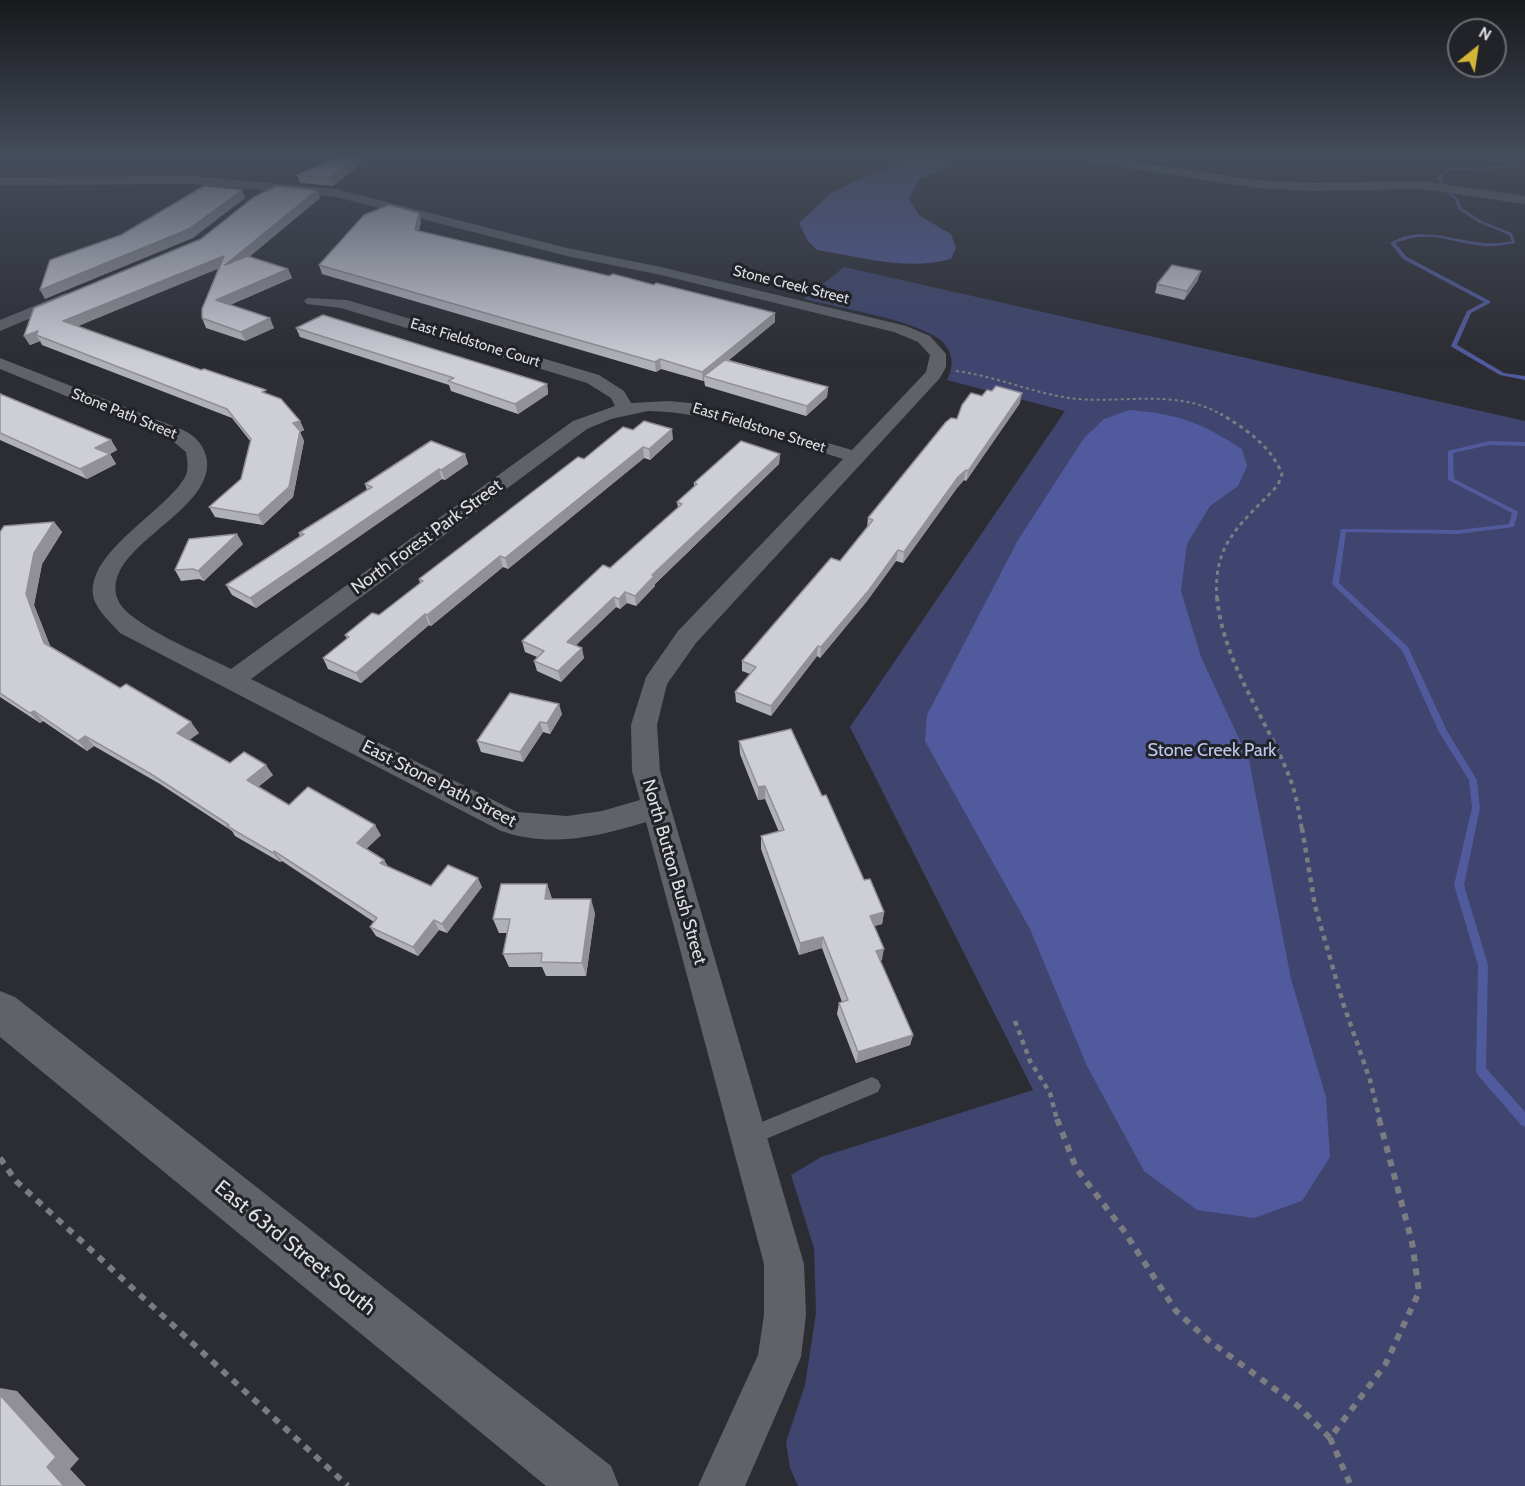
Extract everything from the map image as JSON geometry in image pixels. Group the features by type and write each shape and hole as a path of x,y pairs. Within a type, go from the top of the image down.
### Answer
{"main road":[{"name":"East 63rd Street South","path":"0,1011 591,1486"}],"street":[{"name":"Stone Creek Street","path":"462,224 567,252 662,271 900,329 932,345"},
{"path":"0,326 83,291"},
{"name":"East Fieldstone Court","path":"312,301 342,303 593,379 618,395 626,409"},
{"name":"North Button Bush Street","path":"721,1486 779,1357 785,1315 784,1264 646,771 644,725 655,683 687,637 934,374 939,360 932,345"},
{"name":"Stone Path Street","path":"0,363 176,434 191,444 199,458 197,474 187,492 129,544 115,560 105,581 106,603 114,616 128,627 234,679"},
{"name":"East Fieldstone Street","path":"626,409 662,405 686,406 856,457"},
{"name":"North Forest Park Street","path":"234,679 580,425 597,417 626,409"},
{"name":"East Stone Path Street","path":"234,679 510,823 551,831 580,828 656,807"}],"lane":[{"path":"749,1137 872,1086"}],"path":[{"path":"952,371 987,375 1073,399 1168,399 1201,404 1222,412 1259,440 1275,456 1282,474 1278,485 1227,540 1221,555 1216,584 1219,618 1229,653 1288,773 1300,819 1315,906 1343,1003 1370,1080 1412,1242 1419,1292 1385,1365 1330,1438"},
{"path":"1015,1021 1030,1061 1050,1093 1058,1124 1076,1168 1124,1232 1176,1311 1208,1340 1298,1406 1330,1438 1352,1486"},
{"path":"0,1158 16,1181 348,1486"}],"green space":[{"name":"Stone Creek Park","path":"844,267 1525,421 1525,1486 798,1486 790,1468 786,1442 805,1385 816,1313 814,1248 791,1175 821,1157 1033,1090 850,727 1065,411 947,380 952,363 950,353 944,343 927,332 893,320 804,299"}],"shaded area":[{"path":"800,224 934,224 951,234 956,248 951,259 918,264 884,262 817,250 808,241"},
{"path":"1129,410 1176,417 1214,432 1242,449 1247,466 1238,486 1210,506 1187,544 1181,591 1201,657 1249,760 1291,979 1326,1097 1330,1157 1302,1201 1254,1218 1197,1210 1144,1171 1087,1066 1030,929 925,741 927,715 1018,540 1084,438 1104,419"}],"building":[{"path":"139,224 195,224 189,229 40,290 50,260 121,235"},
{"path":"219,224 275,224 225,265 247,256 288,269 216,300 270,318 241,332 202,318 202,309 224,256 63,321 201,370 204,369 266,390 262,392 281,399 300,421 293,423 300,431 289,487 258,515 209,507 241,479 251,439 227,409 36,335 38,331 24,336 34,308 201,239"},
{"path":"356,224 416,224 415,230 609,276 613,274 654,285 656,283 775,313 702,372 660,359 655,362 319,265"},
{"path":"1172,265 1201,271 1187,291 1157,284"},
{"path":"323,315 547,384 515,404 448,381 454,378 296,328"},
{"path":"725,360 828,387 807,406 704,376"},
{"path":"996,386 1022,393 968,471 966,470 958,477 904,552 898,550 869,590 821,647 818,646 771,706 735,692 756,667 742,661 831,558 840,561 873,520 868,518 946,422 951,418 957,419 962,405 971,393 982,396 987,390 992,391"},
{"path":"0,394 111,440 95,448 110,454 80,469 0,433"},
{"path":"644,421 672,429 649,449 643,447 505,558 500,556 427,615 425,614 356,673 323,658 349,637 345,635 372,613 379,615 423,581 419,579 578,457 584,459 623,427 633,430"},
{"path":"431,441 465,454 441,470 439,469 250,598 226,585 304,534 299,533 372,487 365,484"},
{"path":"741,441 780,454 652,575 654,576 635,596 625,592 619,599 614,597 567,642 582,648 558,671 534,661 544,651 522,641 603,565 610,568 682,504 677,502 697,484 694,483"},
{"path":"54,522 34,553 26,594 44,643 120,688 126,684 191,722 177,733 230,763 244,752 266,765 247,780 289,805 308,787 375,825 357,843 384,860 380,863 431,886 448,865 478,878 442,924 434,920 413,947 370,927 377,918 274,851 273,853 227,826 229,825 151,774 85,736 78,741 34,711 30,713 0,693 0,532 4,526"},
{"path":"237,534 198,571 175,570 189,539"},
{"path":"510,693 559,704 547,723 540,722 520,752 477,741"},
{"path":"791,729 822,796 826,795 864,880 870,879 884,912 870,916 884,949 876,951 913,1035 858,1052 839,1003 848,1000 823,937 800,943 761,836 784,830 765,786 758,787 739,741"},
{"path":"501,884 547,884 545,899 591,899 582,963 541,962 542,953 503,954 510,919 493,919"},
{"path":"0,1395 56,1457 47,1467 64,1486 0,1486"}],"waterway":[{"path":"1487,224 1511,234 1514,242 1499,245 1483,244 1421,235 1406,237 1392,243 1405,258 1488,302 1469,312 1454,346 1502,374 1525,378"},
{"path":"1525,444 1489,443 1450,452 1451,480 1515,512 1512,526 1458,532 1343,530 1335,584 1405,649 1443,732 1473,780 1476,808 1459,885 1483,965 1481,1070 1525,1121"}]}
